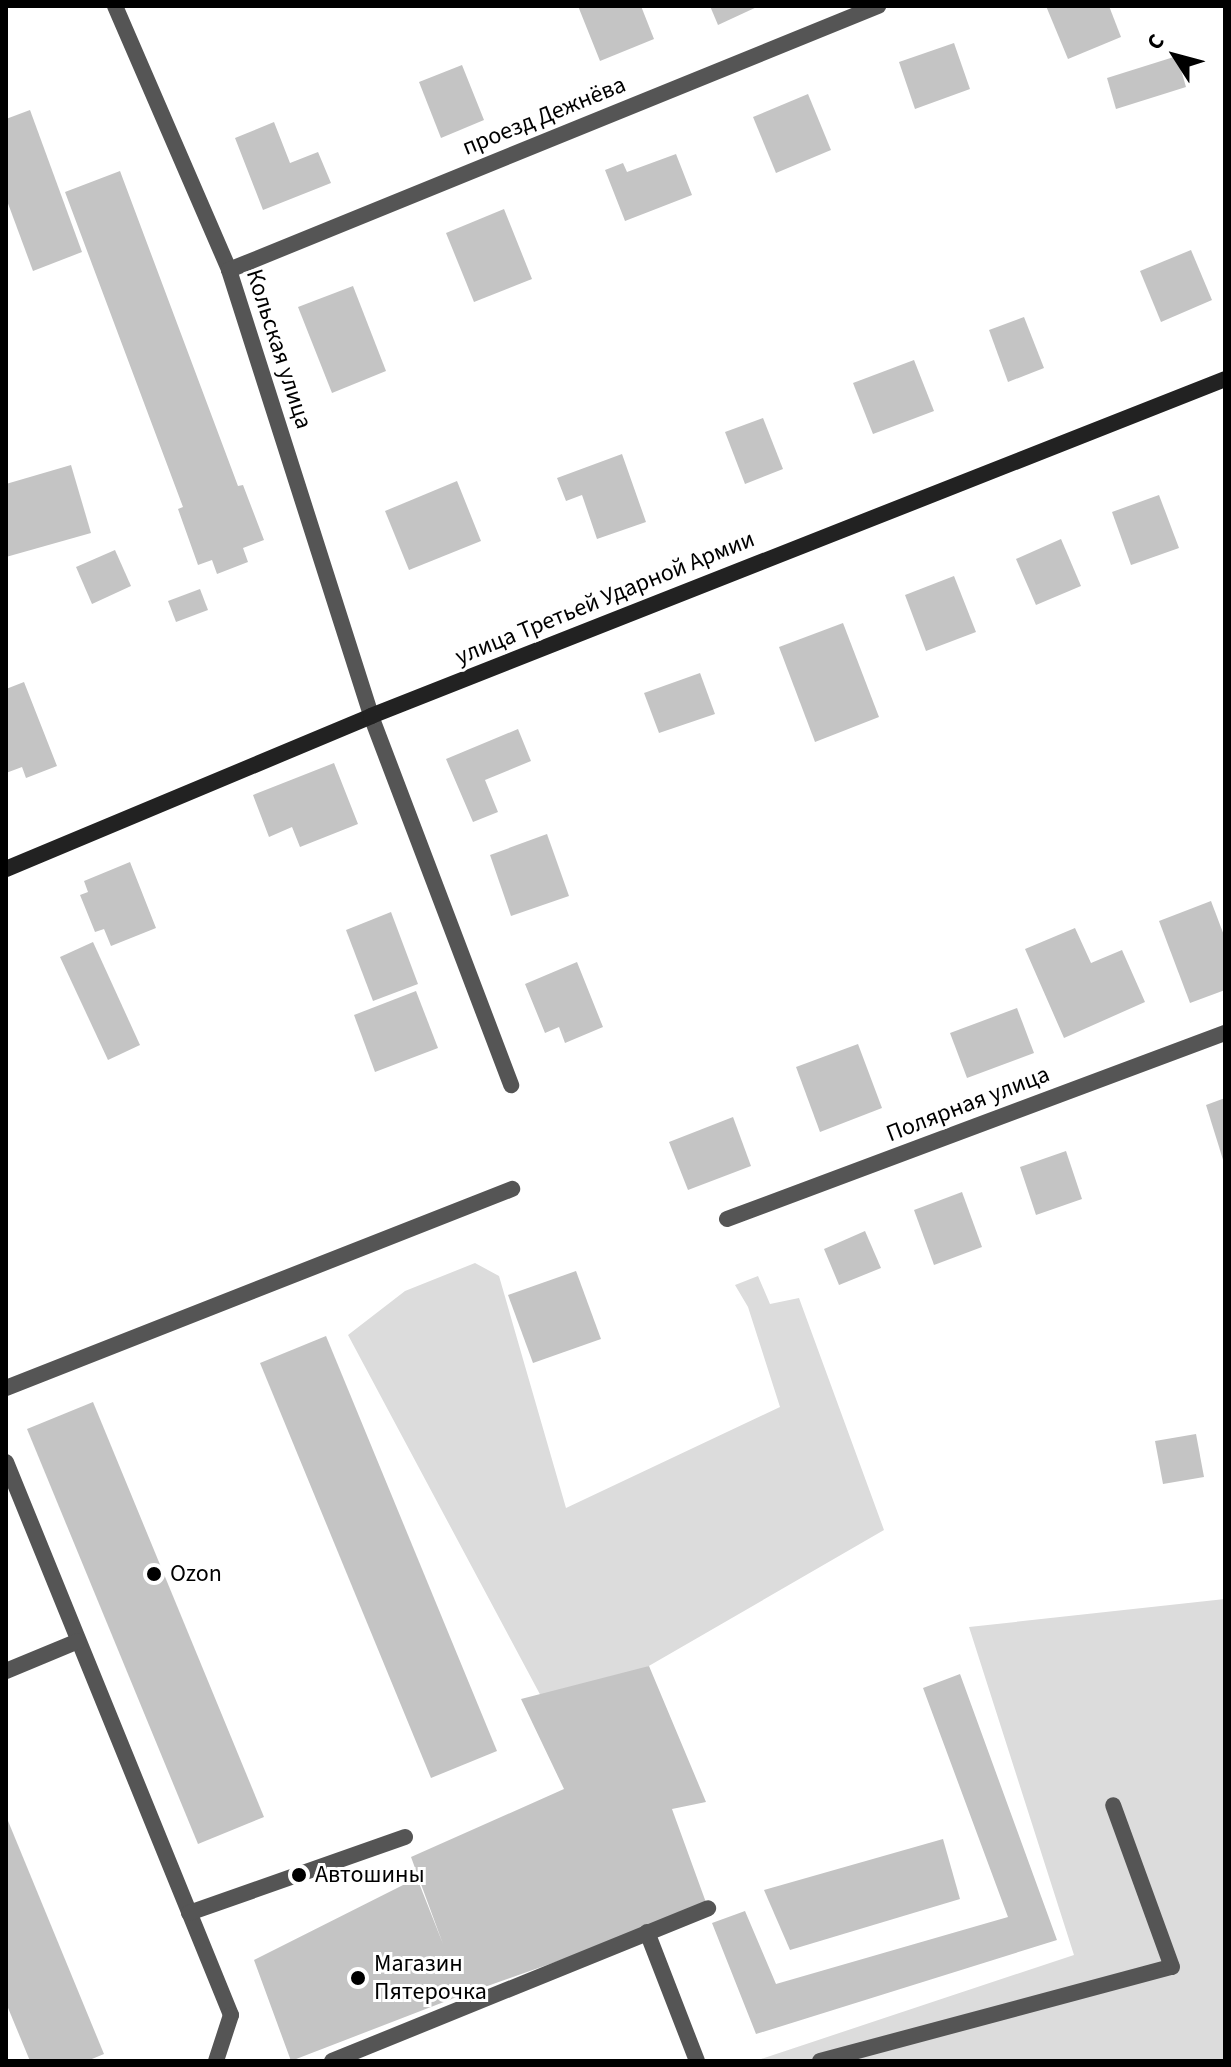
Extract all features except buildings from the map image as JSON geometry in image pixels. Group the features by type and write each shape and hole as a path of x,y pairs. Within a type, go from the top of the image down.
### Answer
{"main road":[{"name":"улица Третьей Ударной Армии","path":"6,869 371,716 1225,379"}],"street":[{"name":"Кольская улица","path":"115,6 229,270 371,716 511,1085"},
{"name":"проезд Дежнёва","path":"229,270 878,6"},
{"name":"Полярная улица","path":"727,1219 1225,1033"},
{"path":"6,1388 512,1189"},
{"path":"6,1462 231,2015 216,2061"},
{"path":"6,1671 78,1641"},
{"path":"820,2061 1172,1967 1113,1805"},
{"path":"189,1913 405,1837"},
{"path":"332,2061 708,1908"},
{"path":"647,1932 697,2061"}],"shaded area":[{"path":"475,1263 499,1276 566,1508 780,1407 748,1307 735,1285 758,1276 770,1304 799,1298 884,1530 628,1678 543,1700 348,1335 405,1291"},
{"path":"1225,1599 1225,2061 755,2061 1074,1955 969,1627"}],"place":[{"name":"Ozon","path":"154,1574"},
{"name":"Автошины","path":"299,1875"},
{"name":"Магазин Пятерочка","path":"358,1978"}]}
